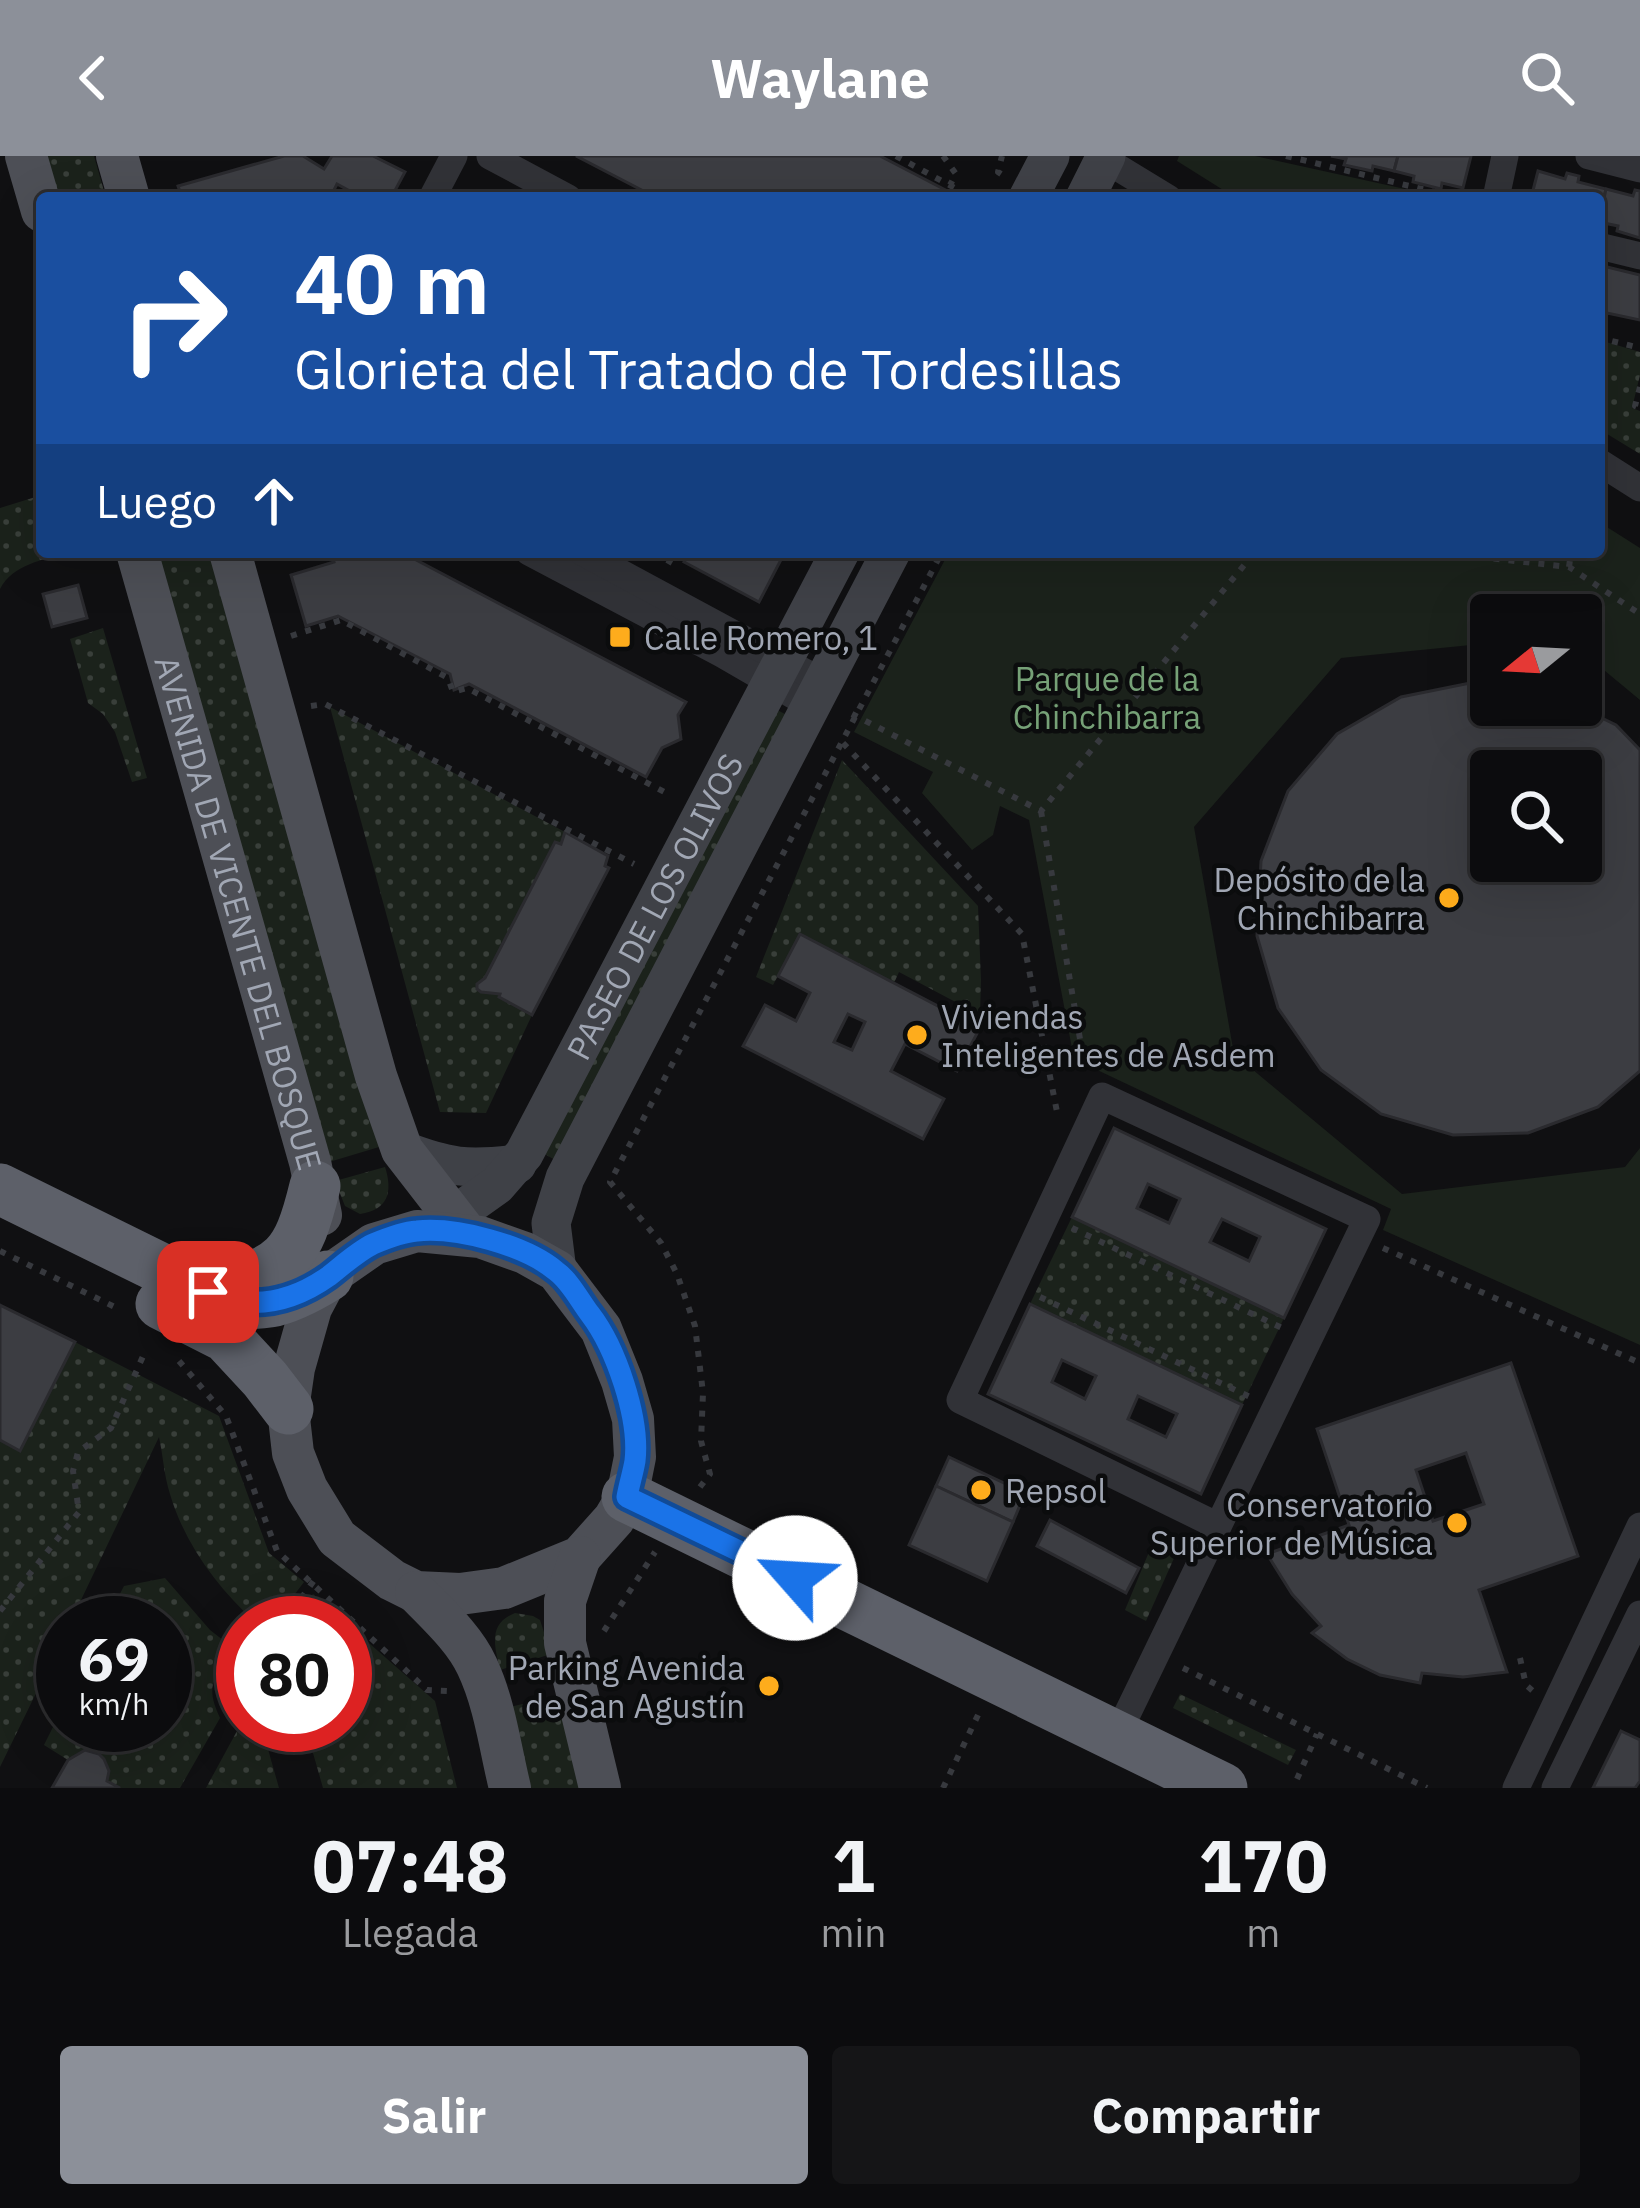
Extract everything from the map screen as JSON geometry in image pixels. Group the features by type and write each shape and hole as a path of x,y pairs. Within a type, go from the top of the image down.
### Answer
{"highway":[{"path":"208,1292 265,1273 290,1255 305,1228 315,1186"},
{"path":"0,1190 208,1292 241,1303 259,1305 296,1295 328,1276"},
{"path":"0,1222 226,1337 288,1409"},
{"path":"627,1497 1222,1788"}],"main road":[{"path":"26,156 36,192"},
{"path":"117,156 127,192"},
{"path":"1031,192 1051,156"},
{"path":"1088,192 1104,157"},
{"name":"AVENIDA DE VICENTE DEL BOSQUE","path":"139,558 315,1186 328,1276"},
{"path":"232,558 376,1076 401,1150 451,1228"},
{"name":"PASEO DE LOS OLIVOS","path":"451,1228 517,1164 837,558"},
{"name":"PASEO DE LOS OLIVOS","path":"557,1271 551,1223 565,1178 827,707 889,558"},
{"path":"401,1150 466,1169 517,1164"},
{"path":"510,1788 476,1663 452,1629 416,1592 392,1580 337,1538 307,1489 293,1453 288,1409 301,1338 328,1276 374,1244 416,1231 451,1228 525,1253 557,1271 602,1329 622,1381 635,1457 627,1497 580,1557 565,1601 566,1643 600,1788"},
{"path":"416,1592 460,1594 504,1588 580,1557"}],"street":[{"path":"435,192 454,156"},
{"path":"490,156 557,192"},
{"path":"1497,192 1505,156"},
{"path":"1588,156 1640,169"},
{"path":"1104,157 1159,192"},
{"path":"1605,247 1640,256"},
{"path":"1605,466 1640,488"},
{"path":"541,558 776,671"},
{"path":"592,558 827,707"},
{"path":"1116,1737 1275,1409 1362,1227 1102,1096 960,1400 1218,1526"},
{"path":"1516,1788 1640,1526"},
{"path":"1555,1788 1640,1614"}],"path":[{"path":"896,156 963,192"},
{"path":"943,156 956,174 950,185"},
{"path":"1286,156 1434,192"},
{"path":"1605,339 1640,348"},
{"path":"1640,387 1635,406 1640,408"},
{"path":"668,565 672,558"},
{"path":"697,1492 710,1474 701,1441 703,1393 695,1326 661,1244 610,1182 939,558"},
{"path":"1102,1096 1086,1077 1041,811 1250,558"},
{"path":"1488,558 1569,567 1640,614"},
{"path":"1569,567 1570,558"},
{"path":"291,636 341,620 448,678 453,692 467,688 670,795"},
{"path":"311,706 326,704 634,864"},
{"path":"827,707 856,716 1041,811"},
{"path":"827,707 842,742 1022,934 1058,1122 1082,1141"},
{"path":"599,1187 615,1190"},
{"path":"1047,1217 1307,1341"},
{"path":"1362,1227 1640,1363"},
{"path":"0,1251 122,1311"},
{"path":"1015,1286 1275,1409"},
{"path":"0,1611 80,1512 73,1471 78,1452 111,1428 144,1354"},
{"path":"174,1355 226,1416 277,1551 314,1580 427,1690 458,1689"},
{"path":"597,1642 658,1549"},
{"path":"303,1596 314,1580"},
{"path":"1156,1654 1427,1788"},
{"path":"1520,1658 1526,1685 1535,1692"},
{"path":"943,1788 980,1712"},
{"path":"1297,1779 1317,1734"}],"green space":[{"path":"46,156 94,156 104,192 56,192"},
{"path":"1179,156 1255,156 1419,192 1226,192 1177,161"},
{"path":"1606,342 1640,352 1632,408 1640,411 1640,454 1605,433"},
{"path":"36,497 36,558 49,558 21,568 0,589 0,508"},
{"name":"Parque de la Chinchibarra","path":"1605,526 1640,548 1640,700 1602,668 1602,594 1470,594 1470,645 1341,658 1194,827 1234,1054 1402,1194 1625,1167 1640,1148 1640,1345 1383,1230 1391,1209 1074,1059 1029,820 1000,806 993,835 972,850 922,793 933,772 854,732 946,558 1605,558"},
{"path":"158,558 213,558 379,1147 329,1162"},
{"path":"103,628 147,778 132,782 115,732 88,703 70,639"},
{"path":"330,707 565,832 561,844 555,842 485,978 477,983 481,992 500,994 532,1015 486,1113 440,1112"},
{"path":"779,711 787,715 555,1160 543,1153"},
{"path":"842,760 978,906 980,1015 899,972 894,983 800,935 773,985 756,977"},
{"path":"385,1167 388,1192 382,1204 360,1214 345,1206 335,1181"},
{"path":"1072,1217 1284,1318 1242,1405 1030,1304"},
{"path":"75,1342 219,1416 269,1553 304,1582 293,1596 230,1596 184,1531 168,1487 159,1437 83,1596 36,1596 36,1693 0,1767 0,1440 21,1450"},
{"path":"1156,1535 1179,1547 1146,1621 1125,1610"},
{"path":"165,1578 181,1596 119,1596 124,1586"},
{"path":"192,1609 216,1635 216,1725 180,1788 120,1788 107,1781 108,1765 92,1752 192,1752"},
{"path":"515,1613 540,1620 551,1654 500,1670 497,1630"},
{"path":"372,1646 435,1701 457,1788 323,1788 313,1752 372,1752"},
{"path":"1180,1694 1296,1750 1288,1765 1173,1708"},
{"path":"560,1695 583,1788 529,1788 510,1707"},
{"path":"55,1752 81,1752 68,1760"},
{"path":"226,1752 269,1752 279,1788 206,1788"}],"building":[{"path":"284,156 303,156 324,169 332,156 373,156 405,172 394,192 352,192 337,184 333,192 180,192 178,186"},
{"path":"576,156 880,156 949,192 645,192"},
{"path":"1331,156 1398,156 1394,171 1373,166 1372,171 1344,165 1346,159"},
{"path":"1398,156 1471,156 1463,188 1442,183 1441,189 1394,171"},
{"path":"1538,171 1565,179 1567,173 1579,176 1578,182 1606,189 1605,193 1533,192"},
{"path":"1606,189 1633,196 1635,190 1640,191 1640,238 1605,223"},
{"path":"1605,266 1640,275 1640,320 1607,313 1605,322"},
{"path":"333,558 412,558 686,702 678,715 681,739 662,748 646,777 469,684 454,690 450,674 338,616 306,626 291,575 334,562"},
{"path":"686,558 782,558 759,602 684,562"},
{"path":"78,585 87,618 52,627 43,594"},
{"name":"Depósito de la Chinchibarra","path":"1470,683 1470,726 1602,726 1602,718 1616,725 1640,750 1640,1071 1598,1107 1528,1133 1453,1135 1381,1114 1321,1070 1278,1008 1257,936 1261,861 1288,791 1337,734 1401,697"},
{"path":"565,832 608,856 605,866 609,868 532,1015 500,994 481,992 477,984 485,978 555,842 561,844"},
{"name":"Viviendas Inteligentes de Asdem","path":"800,934 980,1028 957,1071 905,1044 891,1071 944,1099 923,1139 743,1046 765,1005 796,1021 810,993 778,976","holes":["848,1014 865,1022 852,1050 834,1042"]},
{"path":"1114,1128 1326,1229 1284,1318 1072,1217","holes":["1148,1184 1180,1199 1169,1223 1137,1208","1222,1219 1260,1237 1249,1261 1210,1242"]},
{"path":"1030,1304 1242,1405 1201,1494 988,1394","holes":["1062,1360 1096,1376 1085,1399 1052,1382","1138,1396 1177,1414 1166,1437 1128,1419"]},
{"path":"0,1305 75,1342 20,1451 0,1440"},
{"name":"Conservatorio Superior de Música","path":"1511,1363 1578,1556 1479,1590 1507,1672 1463,1677 1422,1673 1420,1683 1380,1675 1347,1659 1312,1633 1321,1626 1292,1594 1267,1554 1349,1525 1317,1429","holes":["1466,1453 1484,1504 1433,1521 1416,1470"]},
{"name":"Repsol","path":"949,1457 1025,1493 1013,1522 936,1486"},
{"path":"936,1486 1013,1522 987,1581 909,1545"},
{"path":"1050,1520 1139,1568 1126,1593 1037,1546"},
{"path":"1621,1731 1640,1740 1640,1781 1635,1788 1593,1788"},
{"path":"82,1752 99,1754 109,1771 107,1781 120,1788 52,1788 68,1760"}],"place":[{"name":"Calle Romero, 1","path":"620,637"},
{"name":"Depósito de la Chinchibarra","path":"1449,898"},
{"name":"Viviendas Inteligentes de Asdem","path":"917,1035"},
{"name":"Repsol","path":"981,1490"},
{"name":"Conservatorio Superior de Música","path":"1457,1523"},
{"name":"Parking Avenida de San Agustín","path":"769,1686"}],"route":[{"path":"208,1292 259,1305 280,1300 312,1286 374,1244 416,1231 467,1234 525,1253 557,1271 602,1329 632,1420 635,1457 627,1497 795,1578"}]}
